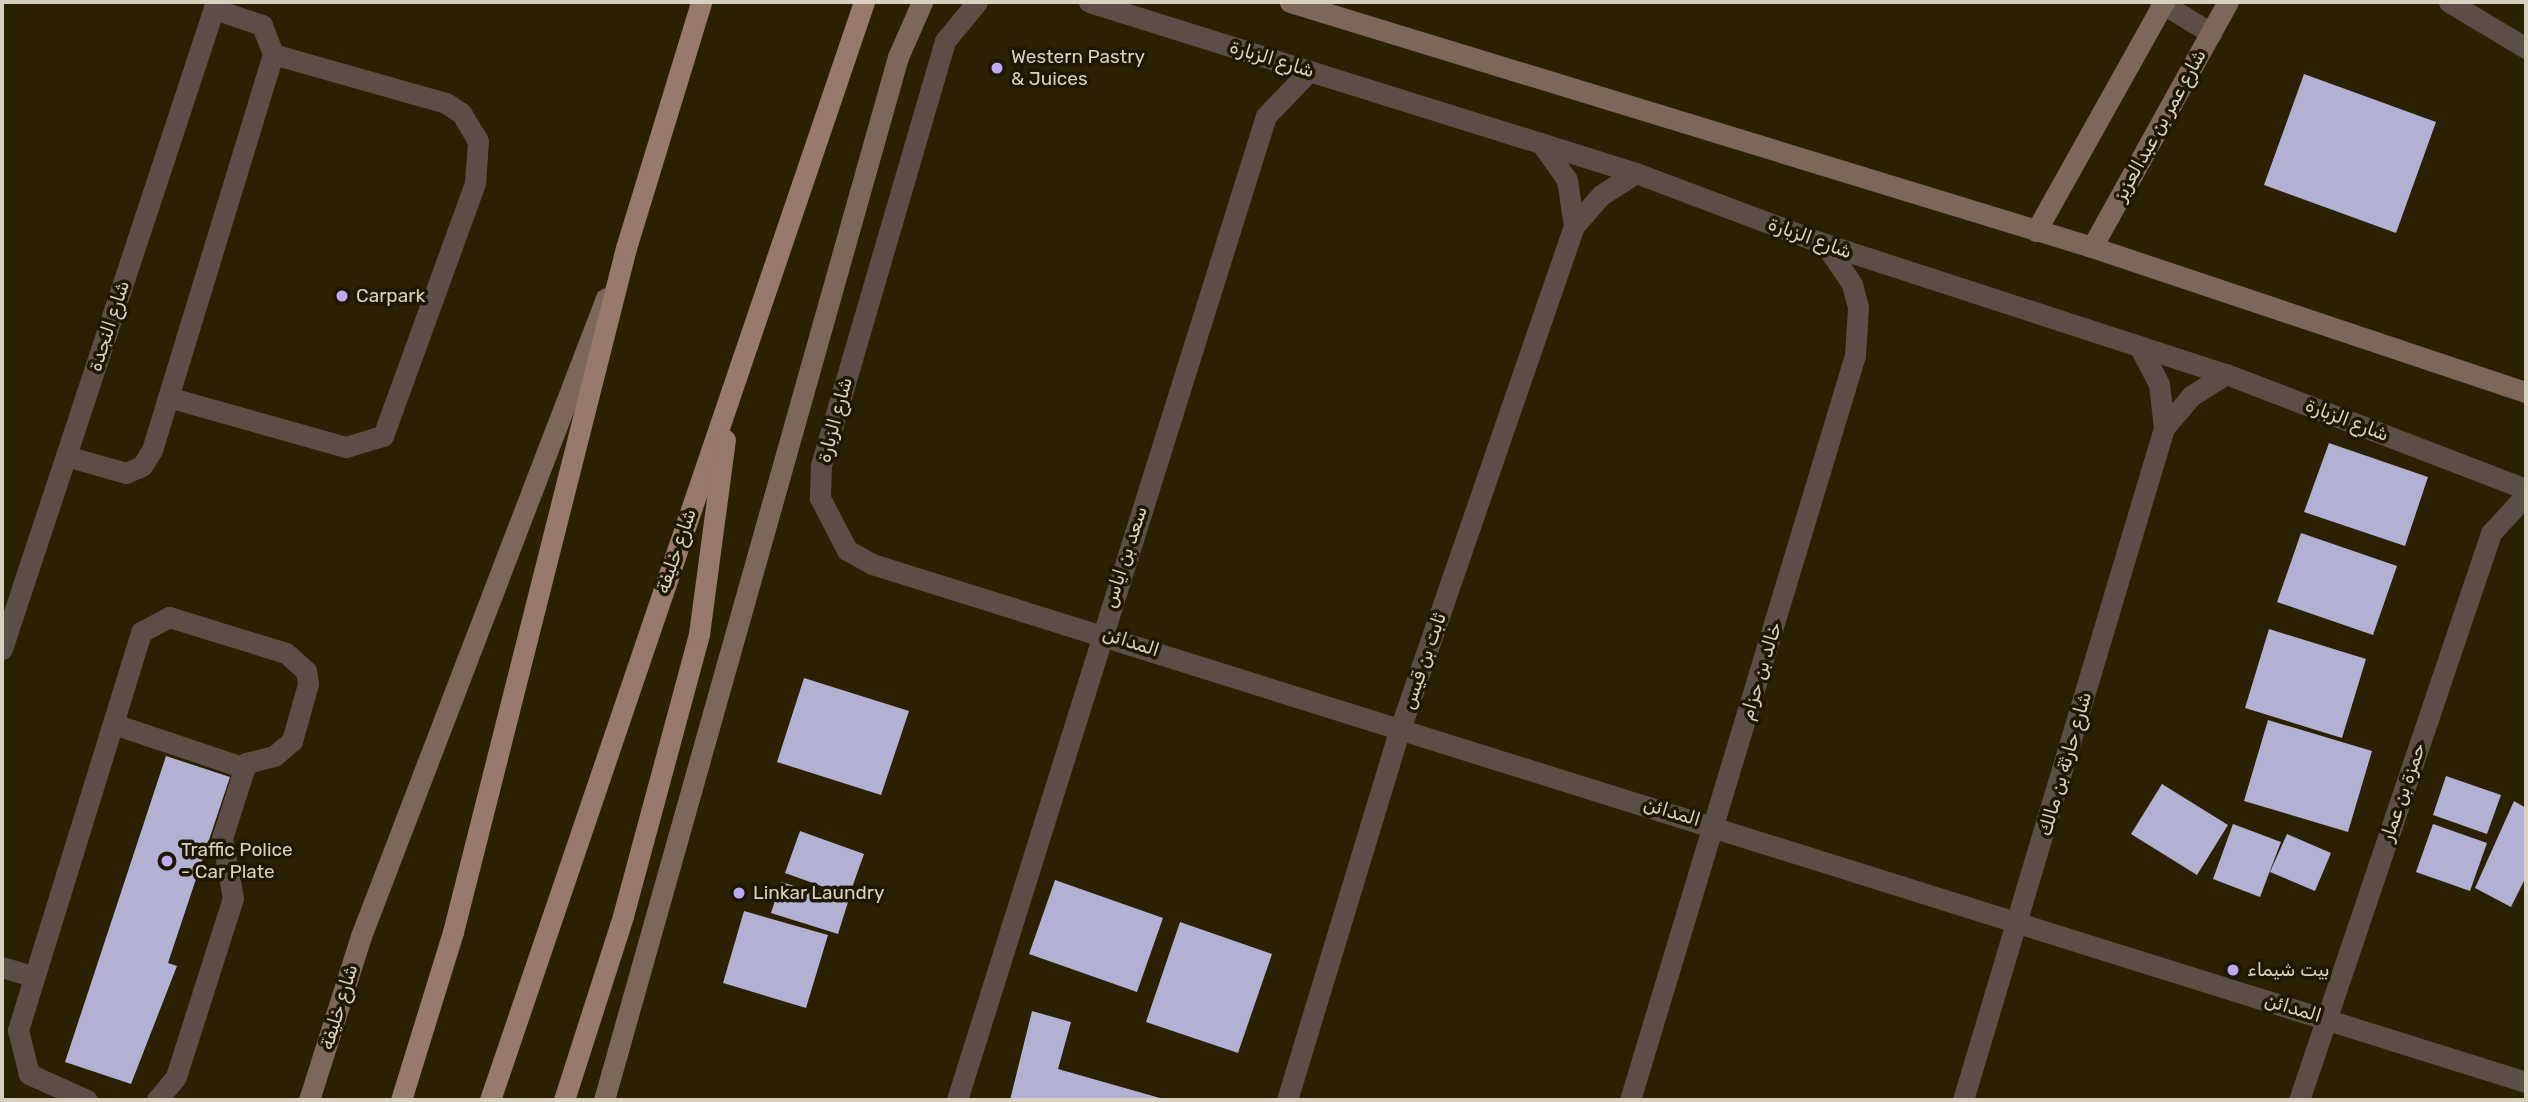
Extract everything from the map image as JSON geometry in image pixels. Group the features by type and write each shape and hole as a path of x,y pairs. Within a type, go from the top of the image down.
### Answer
{"main road":[{"name":"شارع خليفة","path":"401,1100 453,932 626,247 701,2"},
{"name":"شارع خليفة","path":"489,1100 864,2"},
{"path":"564,1100 623,916 699,634 731,396"}],"street":[{"path":"611,1096 898,57 922,2"},
{"name":"شارع الزبارة","path":"829,527 820,498 821,466 944,41 977,2"},
{"name":"شارع الزبارة","path":"1089,2 1636,173 1825,244 2226,374 2526,489"},
{"path":"1290,2 1328,8 2092,247 2526,392"},
{"path":"2036,231 2163,2 2211,33"},
{"name":"شارع عمر بن عبدالعزيز","path":"2092,247 2228,2"},
{"path":"2449,2 2526,48"},
{"path":"66,456 134,471 148,459 273,54 262,25 215,6"},
{"name":"شارع النجدة","path":"2,649 215,6"},
{"path":"168,397 346,447 383,436 475,183 478,141 461,113 446,103 273,54"},
{"name":"سعد بن اياس","path":"957,1100 1101,632 1266,116 1310,71"},
{"path":"1540,142 1567,180 1574,226"},
{"path":"1574,226 1601,195 1636,173"},
{"name":"ثابت بن قيس","path":"1287,1100 1400,729 1574,226"},
{"name":"خالد بن حزام","path":"1630,1100 1715,826 1855,355 1858,307 1852,284 1825,244"},
{"name":"شارع خليفة","path":"309,1100 361,936 626,247"},
{"name":"شارع حارثة بن مالك","path":"1963,1100 2019,922 2164,428 2159,384 2139,346"},
{"name":"شارع حارثة بن مالك","path":"2164,428 2191,396 2226,374"},
{"name":"حمزة بن عمار","path":"2299,1100 2491,533 2526,495"},
{"name":"المدائن","path":"829,527 847,551 872,565 1101,632 1400,729 2526,1082"},
{"path":"87,1100 41,1084 21,1061 18,1030 32,976 141,632 153,621 169,617 286,653 306,671 309,684 297,730 285,750 253,757 246,768 222,846 233,898 176,1077 158,1100"},
{"path":"114,724 246,768"},
{"path":"2,967 32,976"}],"building":[{"path":"2304,74 2436,122 2396,233 2264,185"},
{"path":"2329,443 2428,477 2405,546 2304,512"},
{"path":"2301,533 2397,566 2373,635 2277,602"},
{"path":"2269,629 2366,659 2342,738 2245,708"},
{"path":"804,678 909,711 881,795 777,762"},
{"path":"2268,720 2372,751 2348,832 2244,801"},
{"name":"Traffic Police - Car Plate","path":"166,756 230,777 168,963 177,966 131,1084 65,1062"},
{"path":"2446,776 2501,795 2487,834 2433,815"},
{"path":"2162,784 2228,825 2197,875 2131,834"},
{"path":"2514,801 2526,808 2526,877 2511,907 2475,888"},
{"path":"2233,824 2281,842 2260,897 2213,879"},
{"path":"2433,824 2487,843 2470,891 2416,872"},
{"path":"800,831 864,854 849,896 785,873"},
{"path":"2287,834 2331,853 2315,891 2270,872"},
{"path":"1055,880 1163,918 1137,992 1029,954"},
{"path":"781,882 848,902 838,934 771,913"},
{"path":"744,911 828,935 806,1008 723,983"},
{"path":"1180,922 1272,954 1238,1053 1146,1022"},
{"path":"1032,1011 1071,1022 1058,1069 1167,1100 1010,1100"}],"place":[{"name":"Western Pastry & Juices","path":"997,68"},
{"name":"Carpark","path":"342,296"},
{"name":"Traffic Police - Car Plate","path":"167,861"},
{"name":"Linkar Laundry","path":"739,893"},
{"name":"بيت شيماء","path":"2233,970"}]}
